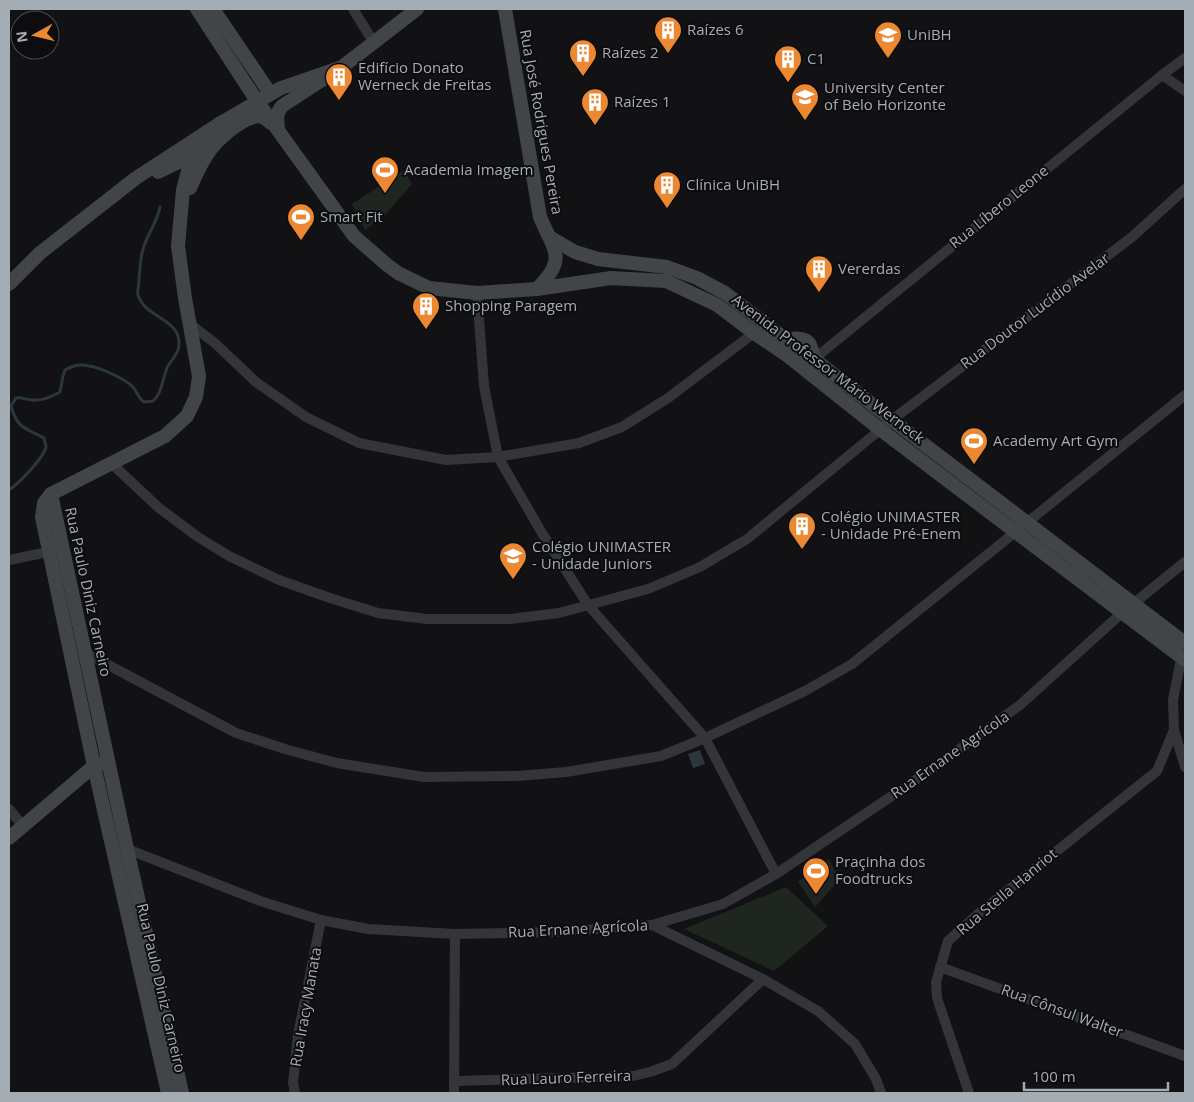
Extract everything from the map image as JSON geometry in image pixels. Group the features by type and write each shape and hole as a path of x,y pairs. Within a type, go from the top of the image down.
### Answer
{"main road":[{"name":"Avenida Professor Mário Werneck","path":"197,9 257,101 354,236 404,277 429,288 477,293 537,289 611,278 666,281 717,305 788,356 881,430 1135,604 1185,643"},
{"path":"213,9 270,93"},
{"path":"278,128 278,110 282,106 342,66 418,9"},
{"name":"Rua José Rodrigues Pereira","path":"505,9 540,217 551,238"},
{"path":"11,286 40,253 136,178 270,93 342,66"},
{"path":"136,178 157,172 192,156 216,143 234,128 254,116 265,118 278,128"},
{"path":"51,494 165,436 187,416 196,396 199,376 178,246 184,183 196,147 219,124"},
{"path":"182,204 200,166 216,143"},
{"path":"157,172 177,173 184,183"},
{"name":"Avenida Professor Mário Werneck","path":"551,238 575,252 591,257 667,267 697,278 725,293 785,339 800,338 807,340 811,344 814,358 1183,660"},
{"path":"537,289 550,276 554,266 554,250 551,238"},
{"path":"788,356 806,360 814,358"},
{"name":"Rua Paulo Diniz Carneiro","path":"51,494 44,503 42,517 48,552 168,1093"},
{"name":"Rua Paulo Diniz Carneiro","path":"51,494 84,652 182,1093"},
{"path":"9,838 94,766 109,760"}],"street":[{"path":"353,9 374,43"},
{"name":"Rua Líbero Leone","path":"814,358 1185,58"},
{"path":"1162,75 1185,91"},
{"name":"Rua Doutor Lucídio Avelar","path":"111,462 159,508 198,537 229,556 278,580 378,613 427,619 510,619 560,613 648,589 700,567 747,539 892,420 1132,237 1185,189"},
{"path":"477,293 484,386 498,457 542,533 588,605 705,738 776,874"},
{"path":"190,324 216,344 256,382 306,417 359,443 446,460 498,457 579,443 622,427 668,398 754,333"},
{"path":"195,350 207,342 216,344"},
{"path":"84,652 236,732 288,750 337,763 424,777 517,776 566,772 661,756 705,738 805,691 852,664 1185,395"},
{"path":"9,560 48,552"},
{"name":"Rua Ernane Agrícola","path":"127,848 260,901 321,920 368,929 455,934 556,932 652,926 723,904 776,874 942,762 1020,705 1123,612 1185,562"},
{"path":"1183,660 1173,700 1174,730 1185,767"},
{"name":"Rua Stella Hanriot","path":"969,1093 937,998 936,982 948,941 978,914 1157,771 1174,730"},
{"path":"9,808 23,826"},
{"name":"Rua Iracy Manata","path":"294,1093 293,1083 298,1035 321,920"},
{"path":"652,926 763,979 818,1011 855,1044 876,1079 881,1093"},
{"path":"454,1093 455,934"},
{"name":"Rua Cônsul Walter","path":"940,967 1185,1056"},
{"name":"Rua Lauro Ferreira","path":"454,1081 633,1076 650,1072 672,1064 763,979"}],"shaded area":[{"name":"Academia Imagem","path":"404,170 412,184 386,214 365,230 352,204"},
{"path":"700,750 705,764 693,768 688,754"},
{"name":"Praçinha dos Foodtrucks","path":"828,859 840,879 815,907 798,882"},
{"path":"786,887 828,926 774,971 684,929"}],"waterway":[{"path":"9,490 36,463 46,446 44,438 27,429 16,419 11,406 16,398 39,400 57,394 60,392 65,370 83,365 99,369 124,380 132,386 144,402 153,401 159,393 168,366 178,350 179,340 171,325 142,303 138,292 143,250 160,207"}],"place":[{"name":"Raízes 6","path":"668,54"},
{"name":"UniBH","path":"888,59"},
{"name":"Raízes 2","path":"583,77"},
{"name":"C1","path":"788,83"},
{"name":"Edifício Donato Werneck de Freitas","path":"339,101"},
{"name":"University Center of Belo Horizonte","path":"805,121"},
{"name":"Raízes 1","path":"595,126"},
{"name":"Academia Imagem","path":"385,194"},
{"name":"Clínica UniBH","path":"667,209"},
{"name":"Smart Fit","path":"301,241"},
{"name":"Vererdas","path":"819,293"},
{"name":"Shopping Paragem","path":"426,330"},
{"name":"Academy Art Gym","path":"974,465"},
{"name":"Colégio UNIMASTER - Unidade Pré-Enem","path":"802,550"},
{"name":"Colégio UNIMASTER - Unidade Juniors","path":"513,580"},
{"name":"Praçinha dos Foodtrucks","path":"816,895"}]}
